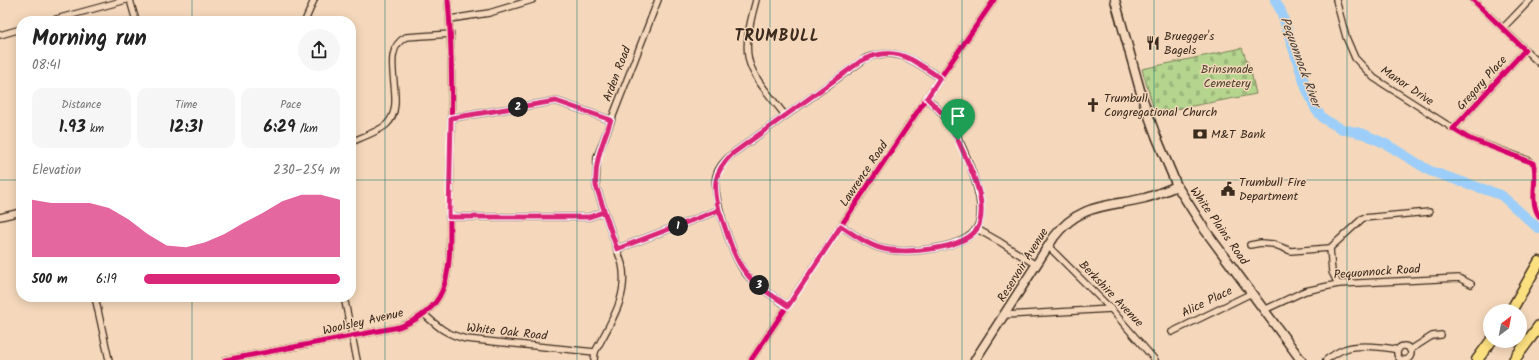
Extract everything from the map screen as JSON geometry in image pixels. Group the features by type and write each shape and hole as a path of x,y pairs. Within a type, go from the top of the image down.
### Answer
{"highway":[{"path":"1515,304 1539,262"},
{"path":"1514,360 1539,326"},
{"path":"1477,360 1486,348"}],"main road":[{"name":"White Plains Road","path":"1115,0 1142,97 1177,186 1205,230 1301,360"},
{"name":"Reservoir Avenue","path":"975,360 1048,246 1066,223 1087,210 1145,198 1177,186"}],"street":[{"path":"67,16 126,0"},
{"path":"130,0 135,16"},
{"path":"307,16 314,0"},
{"name":"Woolsley Avenue","path":"225,360 399,327 424,314 437,299 444,284 447,268 449,217 451,34 448,0"},
{"path":"450,19 490,12 532,0"},
{"name":"Arden Road","path":"594,360 595,352 624,290 625,277 596,186 595,168 597,157 658,0"},
{"path":"756,0 748,29 747,59 750,68 764,90 785,116"},
{"name":"Lawrence Road","path":"751,360 994,0"},
{"name":"Manor Drive","path":"1336,0 1346,37 1355,58 1374,78 1468,138 1530,161"},
{"path":"1473,0 1539,63"},
{"path":"1503,28 1530,0"},
{"path":"0,35 16,30"},
{"path":"356,140 386,125 395,110 393,56 394,46 399,40 406,37 451,34"},
{"name":"Gregory Place","path":"1453,129 1525,50"},
{"path":"788,306 754,282 745,273 739,262 719,210 715,185 717,173 722,164 732,154 861,61 877,54 892,53 904,56 940,78"},
{"path":"841,226 870,244 891,250 944,247 968,236 977,229 980,218 980,206 974,176 953,129 945,116 927,98"},
{"path":"451,118 556,101 611,120"},
{"path":"617,249 719,210"},
{"path":"449,217 589,217 604,212"},
{"path":"1250,245 1260,243 1273,244 1291,251 1330,248 1363,218 1429,212"},
{"path":"0,217 16,213"},
{"path":"977,229 1036,265"},
{"name":"Berkshire Avenue","path":"1048,246 1111,308 1155,360"},
{"path":"1330,248 1332,272 1338,284"},
{"name":"Pequonnock Road","path":"1264,310 1305,291 1338,284 1459,278 1471,284"},
{"name":"Alice Place","path":"1172,332 1252,293"},
{"path":"96,302 109,360"},
{"path":"345,302 357,360"},
{"path":"1005,315 1111,308"},
{"name":"White Oak Road","path":"424,314 442,331 466,339 595,352"},
{"path":"1398,350 1400,358 1404,359 1410,355 1410,350 1432,336 1441,335"},
{"path":"1398,350 1404,346 1410,350"},
{"path":"1326,360 1345,348 1388,347 1398,350"}],"green space":[{"name":"Brinsmade Cemetery","path":"1242,48 1251,72 1256,94 1155,113 1142,69"}],"waterway":[{"name":"Pequonnock River","path":"1275,0 1281,11 1306,88 1316,110 1324,119 1342,129 1364,134 1386,144 1430,171 1501,195 1539,229"}],"cycle path":[{"path":"225,360 399,327 425,314 439,298 448,270 450,248 452,76 448,0"},
{"path":"751,360 994,0"},
{"path":"1473,0 1525,50 1453,129 1468,138 1533,163 1535,168 1534,203 1539,216"}],"place":[{"name":"Bruegger's Bagels","path":"1153,43"},
{"name":"Trumbull Congregational Church","path":"1093,105"},
{"name":"M&T Bank","path":"1200,134"},
{"name":"Trumbull Fire Department","path":"1228,189"}],"district":[{"name":"TRUMBULL","path":"777,36"}],"route":[{"path":"958,140 945,116 927,98 940,78 918,63 904,56 892,53 882,53 861,61 732,154 722,164 716,176 715,190 719,210 617,249 604,212 589,217 449,217 451,118 556,101 611,120 597,157 595,178 596,186 617,249 668,230 719,210 739,262 745,273 754,282 788,306 841,226 870,244 891,250 940,248 962,240 974,232 977,229 980,218 979,196 974,176 958,140"}]}
